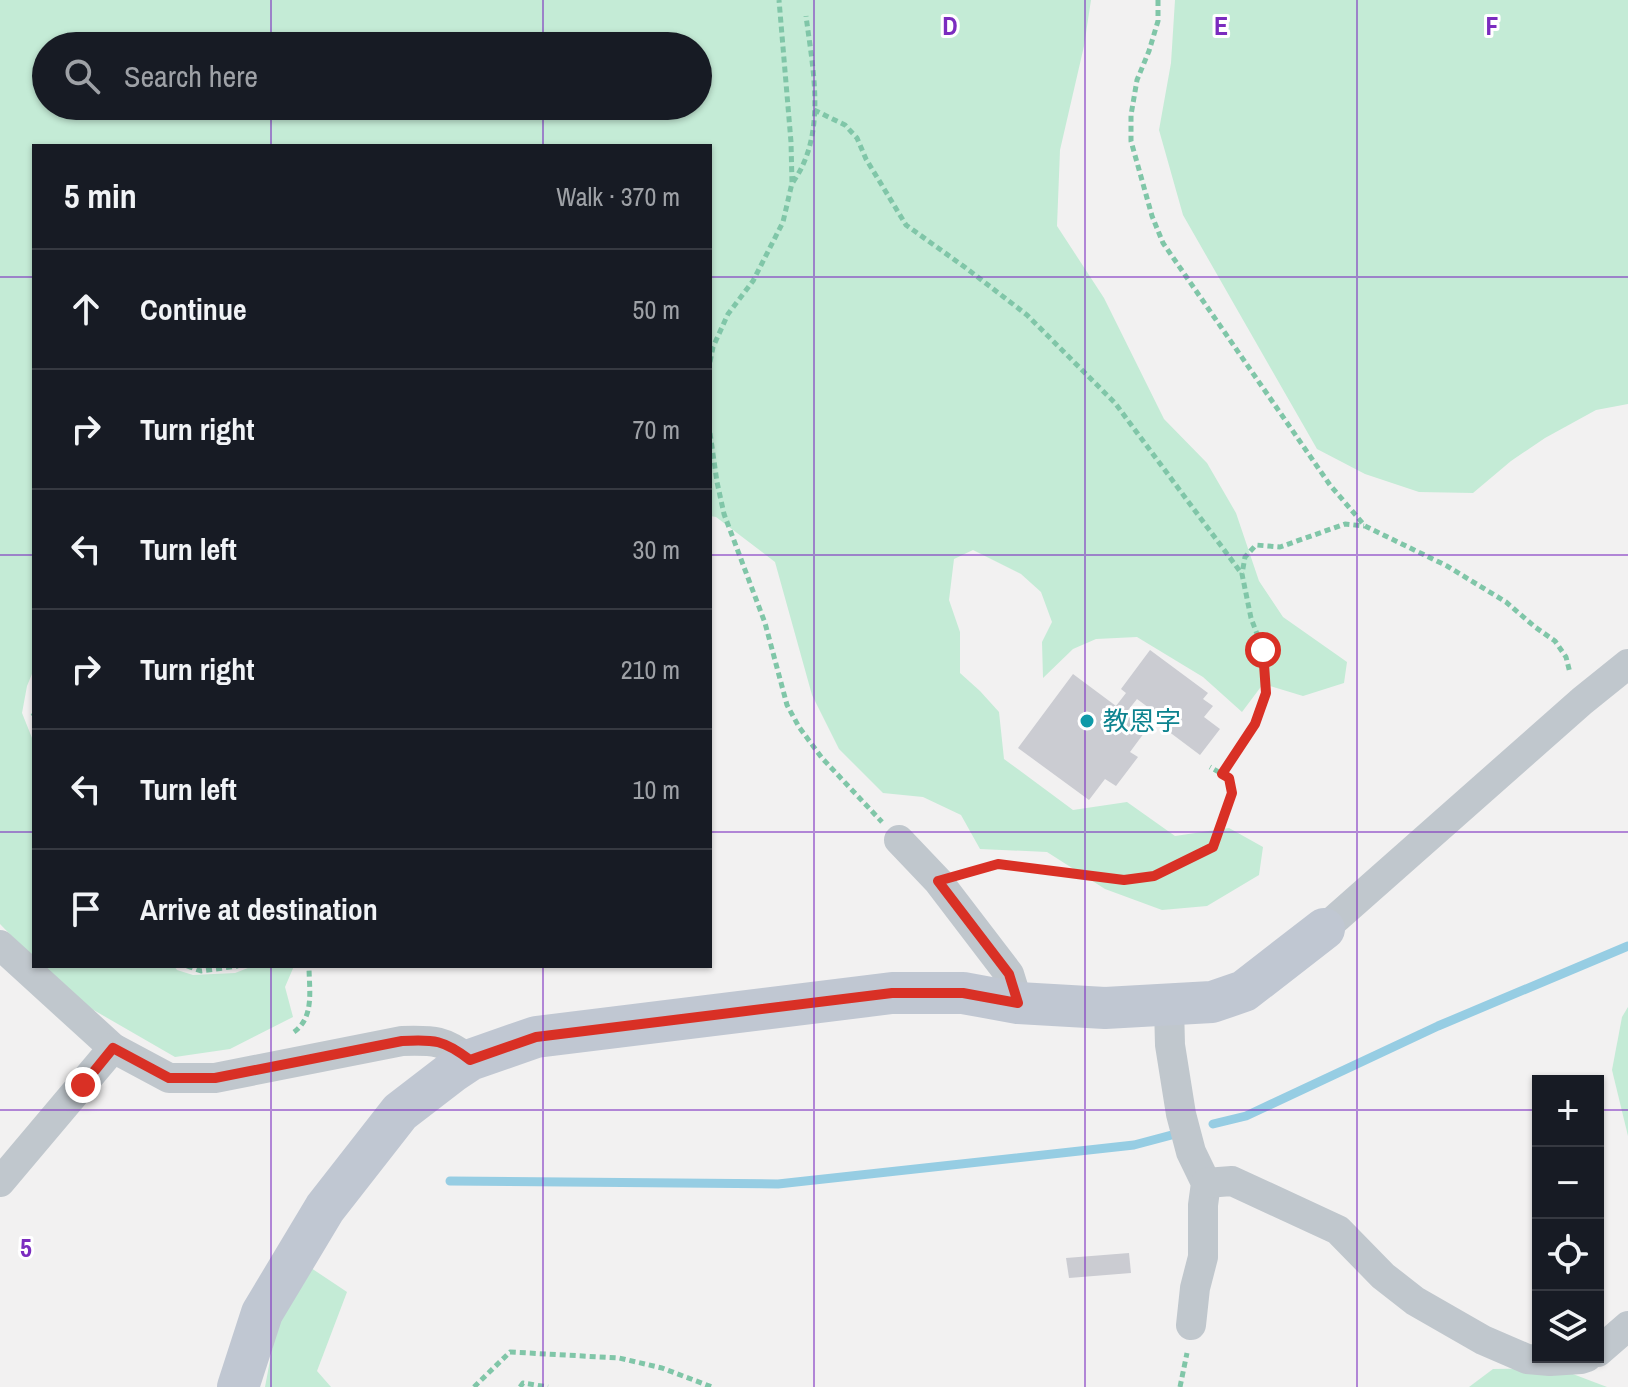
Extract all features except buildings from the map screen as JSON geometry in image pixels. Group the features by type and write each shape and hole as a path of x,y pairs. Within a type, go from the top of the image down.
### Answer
{"street":[{"path":"238,1387 262,1313 325,1208 400,1112 470,1060 536,1037 892,993 963,993 1018,1003 1105,1008 1212,1002 1244,991 1324,929 1628,664"},
{"path":"899,840 938,881 1009,974 1018,1003"},
{"path":"0,945 113,1048 169,1078 215,1078 402,1041 429,1040 452,1046 470,1060"},
{"path":"1169,1006 1170,1045 1181,1114 1191,1152 1206,1183 1203,1257 1195,1288 1191,1325"},
{"path":"0,1182 113,1048"},
{"path":"1206,1183 1232,1181 1338,1230 1383,1276 1415,1301 1494,1346 1532,1359"},
{"path":"1604,1347 1628,1326"}],"path":[{"path":"712,352 728,314 753,281 783,222 792,183 779,0"},
{"path":"1158,0 1158,21 1137,80 1131,115 1131,141 1152,216 1163,243 1202,301 1330,485 1365,526"},
{"path":"792,183 810,150 814,134 812,65 806,16"},
{"path":"814,110 845,125 857,138 866,159 906,225 1027,315 1115,403 1242,574"},
{"path":"712,447 724,514 765,623 787,705 822,758 899,840"},
{"path":"1222,774 1255,724 1266,693 1263,650 1251,618 1242,574 1245,557 1256,545 1280,547 1345,524 1365,526 1459,573 1506,602 1555,641 1566,657 1575,692 1582,701"},
{"path":"938,881 998,864 1124,880 1154,876 1213,847 1232,793 1229,778 1210,767"},
{"path":"193,968 201,971 223,968"},
{"path":"290,1035 301,1027 309,1010 309,968"},
{"path":"474,1387 510,1352 619,1358 662,1368 712,1387"},
{"path":"520,1387 523,1383 548,1387"}],"green space":[{"path":"0,0 1091,0 1084,46 1060,150 1057,226 1104,298 1164,419 1207,463 1236,513 1259,581 1283,617 1347,662 1344,683 1303,696 1263,684 1242,712 1203,677 1137,637 1096,639 1073,649 1043,678 1042,642 1052,622 1041,592 1021,574 973,550 954,559 949,600 960,632 960,673 999,712 1004,759 1073,810 1127,802 1175,836 1229,828 1263,847 1259,875 1207,906 1162,910 1105,889 1047,852 980,849 961,815 923,797 883,793 839,749 812,695 775,562 712,516 712,144 32,144 32,674 22,713 32,738 32,957 0,924"},
{"path":"1175,0 1628,0 1628,404 1596,410 1545,438 1473,493 1419,492 1365,474 1317,449 1183,215 1159,130 1171,63"},
{"path":"43,968 176,968 193,975 235,973 248,968 293,968 285,987 293,1017 230,1049 175,1057 71,997"},
{"path":"1628,1007 1628,1136 1612,1070 1622,1017"},
{"path":"311,1268 347,1292 317,1371 331,1387 265,1387 277,1323"},
{"path":"1557,1368 1607,1387 1469,1387 1493,1369"}],"waterway":[{"path":"1213,1124 1246,1116 1438,1026 1628,946"},
{"path":"450,1181 778,1184 1134,1145 1183,1132"}],"place":[{"name":"教恩字","path":"1087,721"}],"route":[{"path":"83,1085 113,1048 169,1078 215,1078 402,1041 429,1040 452,1046 470,1060 536,1037 892,993 963,993 1018,1003 1009,974 938,881 998,864 1124,880 1154,876 1213,847 1232,793 1229,778 1222,774 1255,724 1266,693 1263,650"}]}
